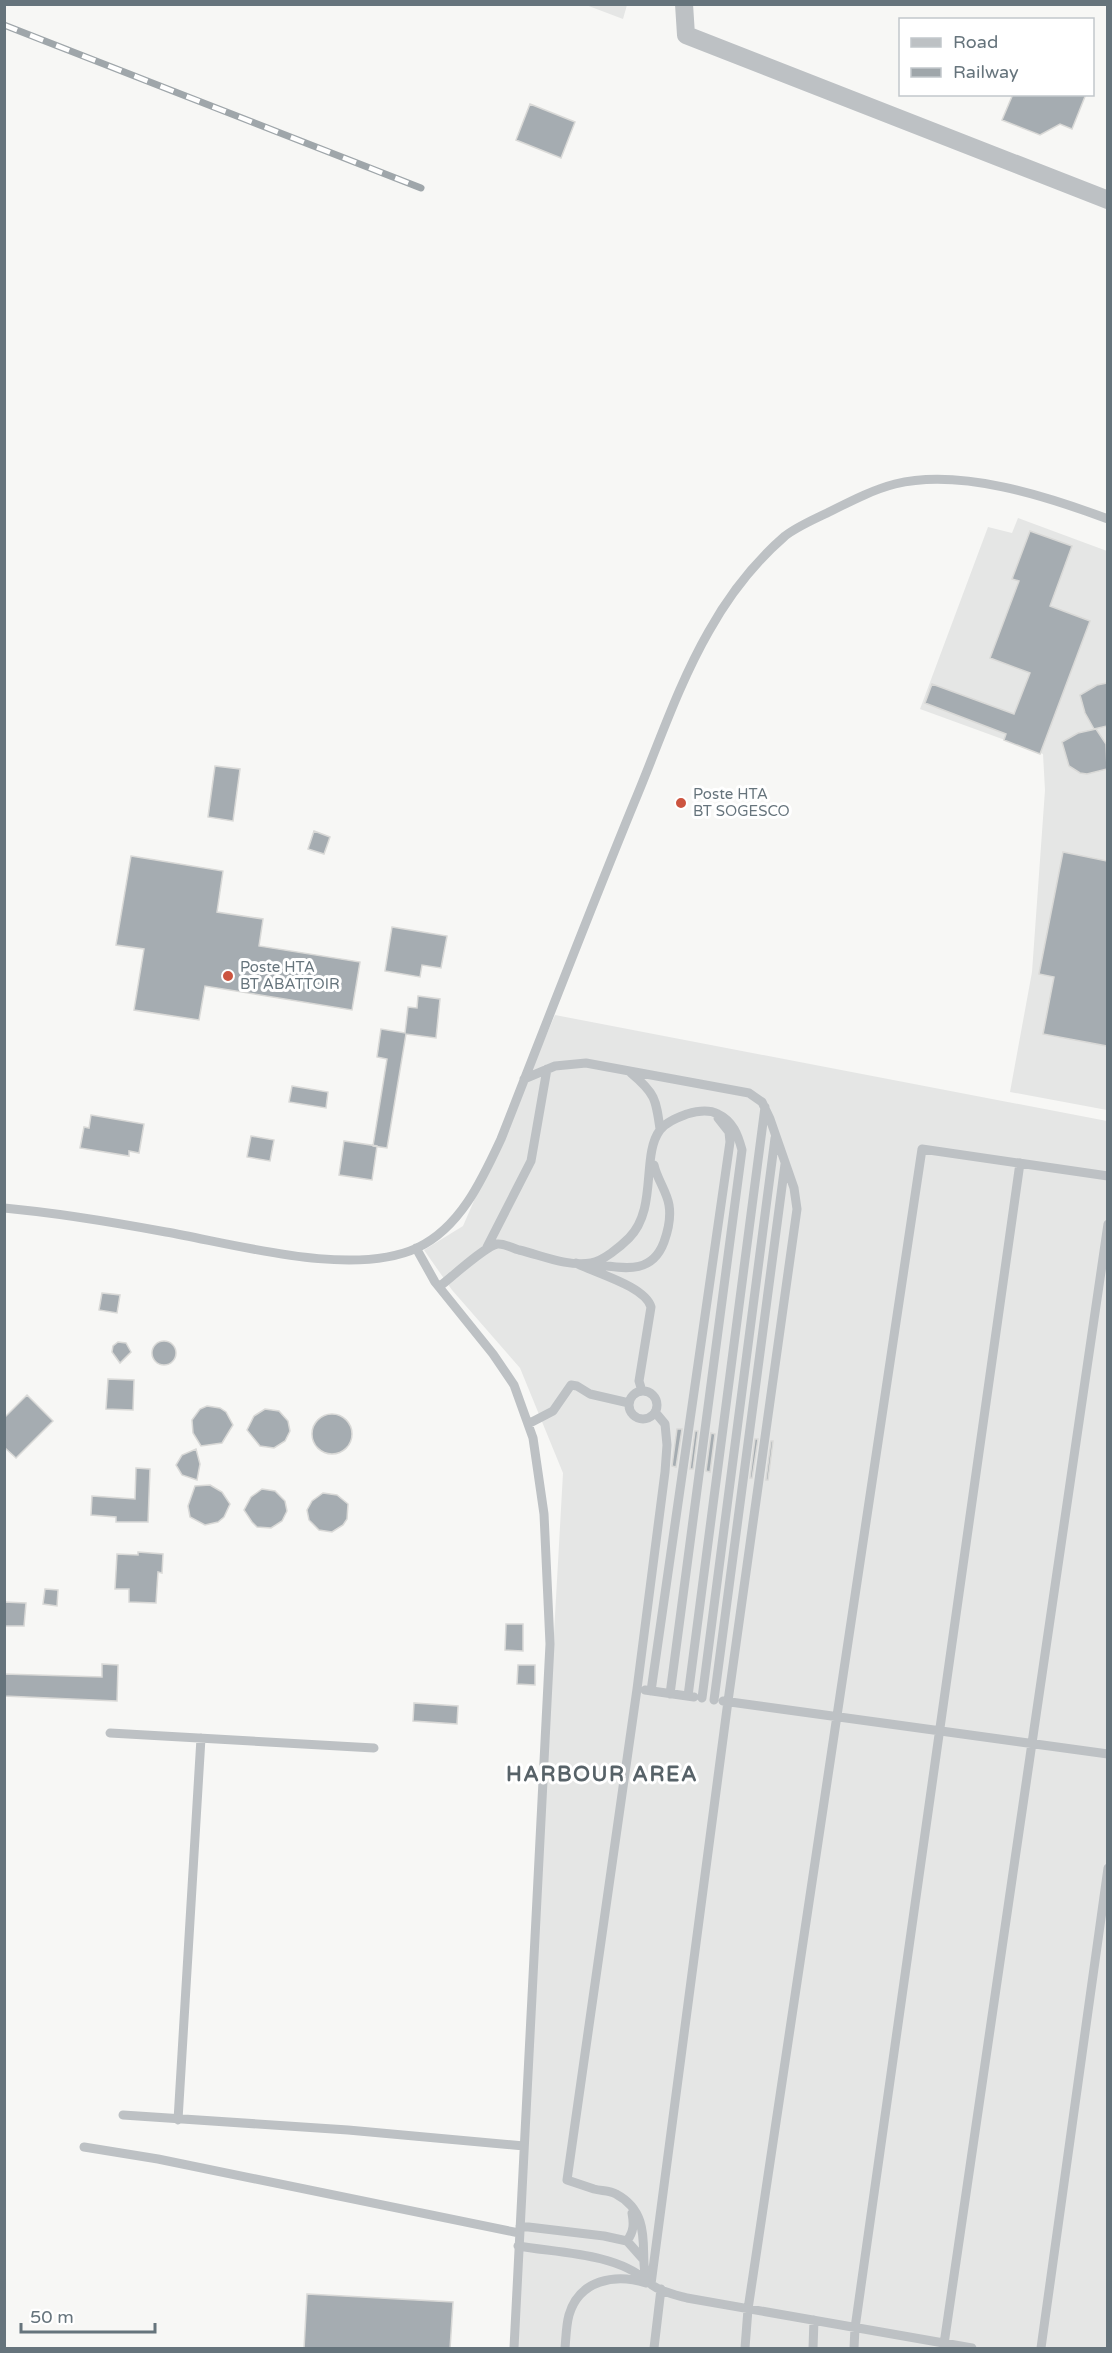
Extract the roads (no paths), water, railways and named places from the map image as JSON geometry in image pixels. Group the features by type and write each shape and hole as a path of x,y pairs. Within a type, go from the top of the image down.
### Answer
{"street":[{"path":"684,4 686,35 1107,200"}],"lane":[{"path":"4,1208 66,1214 297,1256 350,1261 382,1259 417,1248 436,1236 467,1204 501,1139 602,882 696,656 709,631 738,587 786,535 869,493 893,485 929,480 1011,488 1107,519"},
{"path":"524,1079 555,1066 586,1063 749,1093 757,1097 765,1107 797,1199 651,2284"},
{"path":"439,1287 487,1247 531,1161 547,1069"},
{"path":"629,1071 645,1084 656,1101 660,1129"},
{"path":"688,1696 765,1107"},
{"path":"574,1262 591,1263 615,1250 630,1236 646,1202 655,1138 660,1129 674,1119 695,1112 708,1111 719,1114 733,1125 742,1150 670,1694"},
{"path":"651,1691 730,1142 729,1132 708,1111"},
{"path":"702,1698 776,1134"},
{"path":"745,2349 748,2308 922,1149 1107,1176"},
{"path":"487,1247 500,1244 561,1261 642,1267 654,1260 662,1248 669,1218 669,1203 656,1178 652,1155"},
{"path":"714,1700 785,1161"},
{"path":"854,2349 855,2328 1020,1163"},
{"path":"944,2344 1107,1224"},
{"path":"417,1248 439,1287 493,1354 514,1385 533,1438 544,1514 550,1644 513,2349"},
{"path":"574,1262 632,1288 649,1301 651,1307 639,1381 642,1391"},
{"path":"528,1424 553,1411 571,1385 590,1394 629,1402"},
{"path":"651,2284 645,2275 644,2231 632,2207 614,2192 567,2181 637,1689 665,1472 665,1424 656,1412 656,1400 650,1393 642,1391 634,1395 629,1402 631,1412 638,1419 648,1419 656,1412"},
{"path":"637,1689 1107,1754"},
{"path":"110,1733 374,1748"},
{"path":"178,2120 201,1738"},
{"path":"1041,2349 1107,1868"},
{"path":"123,2115 348,2130 524,2146"},
{"path":"84,2147 158,2159 519,2229 604,2236 627,2241 643,2259"},
{"path":"627,2241 632,2234 634,2224 632,2207"},
{"path":"518,2246 610,2260 639,2274 651,2284"},
{"path":"565,2349 569,2316 576,2300 590,2285 615,2278 651,2284 687,2298 972,2349"},
{"path":"654,2349 661,2289"},
{"path":"813,2349 814,2320"}],"railway":[{"path":"4,25 421,188"}],"place":[{"name":"Poste HTA BT SOGESCO","path":"681,803"},
{"name":"Poste HTA BT ABATTOIR","path":"228,976"}],"district":[{"name":"HARBOUR AREA","path":"602,1774"}]}
